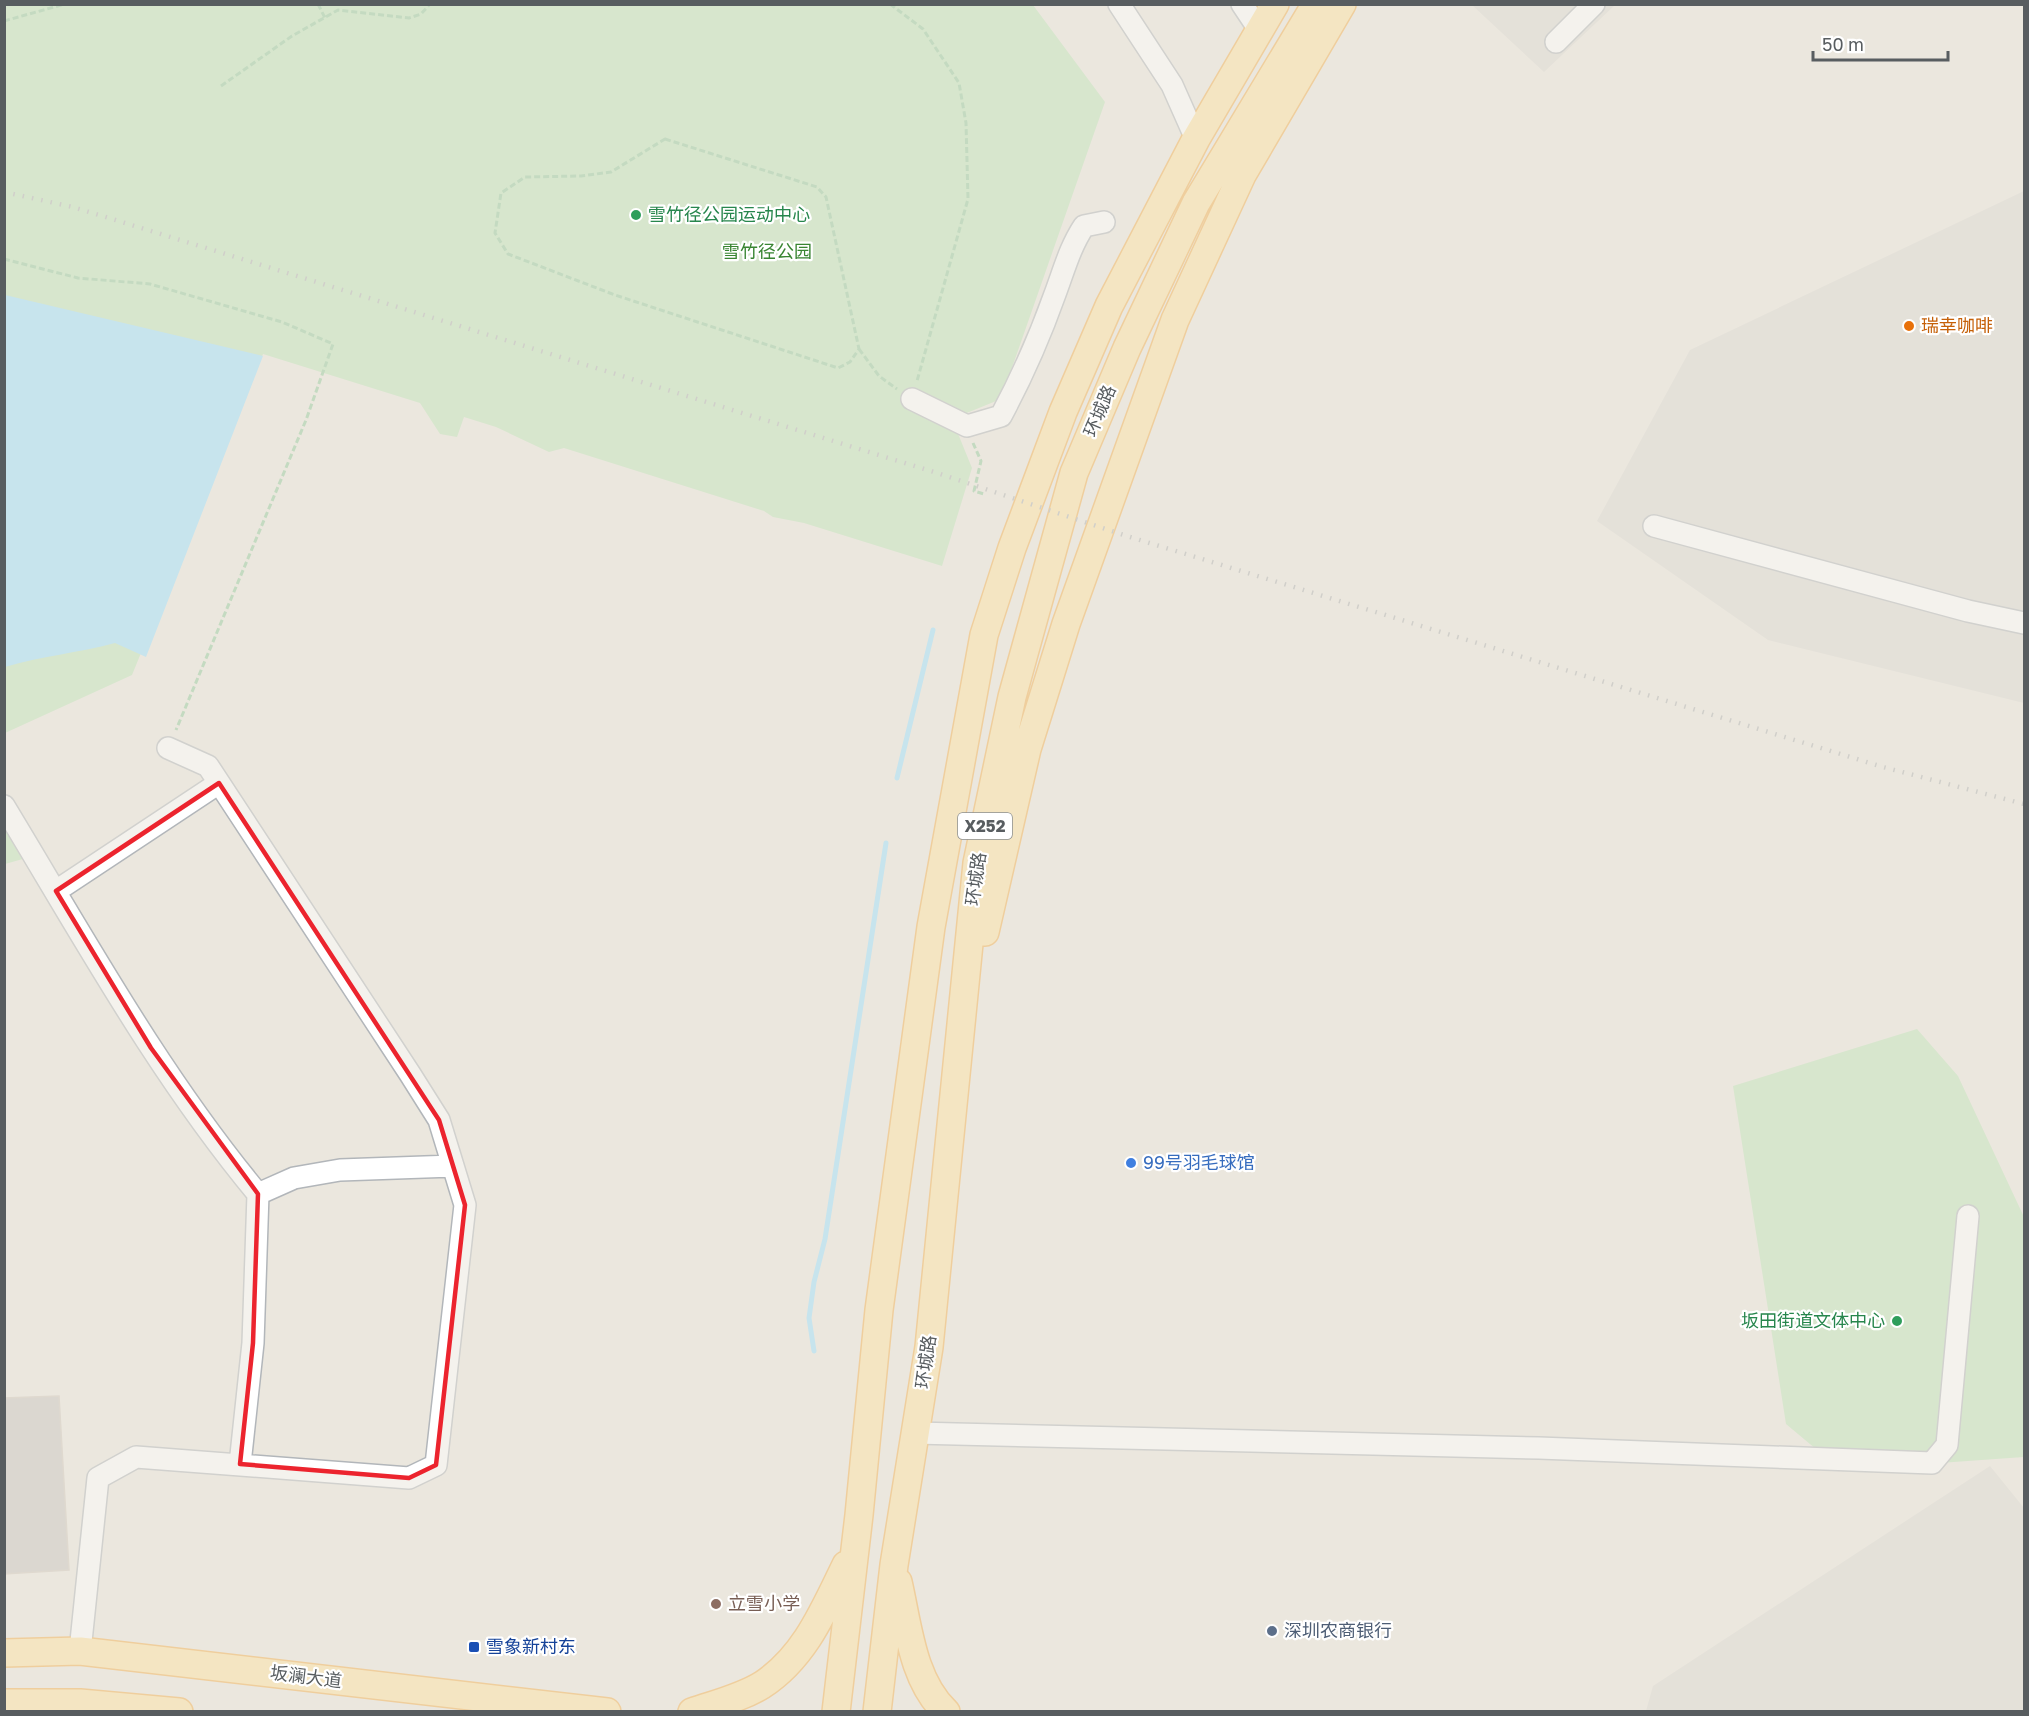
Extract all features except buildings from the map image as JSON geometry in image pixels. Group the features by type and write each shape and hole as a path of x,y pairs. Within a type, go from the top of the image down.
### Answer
{"main road":[{"name":"环城路","path":"836,1712 879,1310 931,927 984,635 1012,548 1063,411 1109,306 1196,138 1275,4"},
{"name":"环城路","path":"877,1712 894,1565 929,1347 977,862 1012,697 1074,473 1127,348 1196,203 1316,4"},
{"path":"956,1065 1027,749 1066,624 1122,465 1175,320 1242,175 1342,4"},
{"path":"692,1712 762,1685 796,1656 811,1635 855,1548"},
{"path":"894,1565 918,1666 931,1695 946,1712"},
{"name":"坂澜大道","path":"4,1653 80,1651 607,1712"},
{"path":"4,1703 80,1703 179,1712"}],"street":[{"path":"1119,4 1172,85 1196,138"},
{"path":"1242,4 1260,31"},
{"path":"1556,42 1594,4"},
{"path":"912,399 966,426 1001,416 1021,377 1073,243 1084,226 1104,222"},
{"path":"1654,526 1968,611 2025,623"},
{"path":"80,1651 98,1478 136,1457 410,1478 436,1465 465,1205 439,1120 208,766 168,748"},
{"path":"56,891 219,783"},
{"path":"4,806 151,1048 225,1153 258,1194 254,1343 240,1464"},
{"path":"258,1194 294,1178 340,1170 453,1166"},
{"path":"915,1433 1563,1449 1932,1463 1947,1445 1968,1216"}],"path":[{"path":"4,21 65,4"},
{"path":"318,4 325,18"},
{"path":"221,86 292,36 338,10 409,18 421,14 430,4"},
{"path":"586,4 592,4"},
{"path":"860,350 850,362 838,368 615,295 508,254 495,233 501,193 525,177 581,176 611,172 665,139 816,187 826,197 860,350 879,376 912,399 959,236 968,199 969,168 966,123 959,84 923,29 890,4"},
{"path":"4,259 78,278 150,284 282,322 333,344 297,442 168,748"},
{"path":"981,461 974,491 984,494"}],"highlighted area":[{"path":"219,783 439,1120 465,1205 436,1465 409,1478 240,1464 253,1343 258,1194 151,1048 56,891"}],"shaded area":[{"path":"1472,5 1615,5 1544,72"},
{"path":"2024,191 2024,703 1768,640 1597,521 1690,350"},
{"path":"1990,1466 2024,1508 2024,1711 1646,1711 1653,1686"}],"green space":[{"name":"雪竹径公园","path":"4,5 1033,5 1105,102 1001,399 952,419 972,468 942,566 804,523 773,517 764,511 564,448 549,452 496,427 464,417 457,437 440,434 420,403 263,354 132,675 5,733"},
{"path":"4,801 37,855 4,864"},
{"name":"坂田街道文体中心","path":"1917,1029 1958,1076 2024,1217 2024,1457 1841,1470 1786,1424 1733,1086"}],"water":[{"path":"5,295 263,356 146,657 115,643 5,667"}],"waterway":[{"path":"897,778 933,630"},
{"path":"814,1351 809,1318 814,1282 825,1239 886,843"}],"railway":[{"path":"4,192 73,207 934,472 1130,537 1883,767 2024,804"}],"place":[{"name":"雪竹径公园运动中心","path":"636,215"},
{"name":"瑞幸咖啡","path":"1909,326"},
{"name":"99号羽毛球馆","path":"1131,1163"},
{"name":"坂田街道文体中心","path":"1897,1321"},
{"name":"立雪小学","path":"716,1604"},
{"name":"深圳农商银行","path":"1272,1631"},
{"name":"雪象新村东","path":"474,1647"}]}
